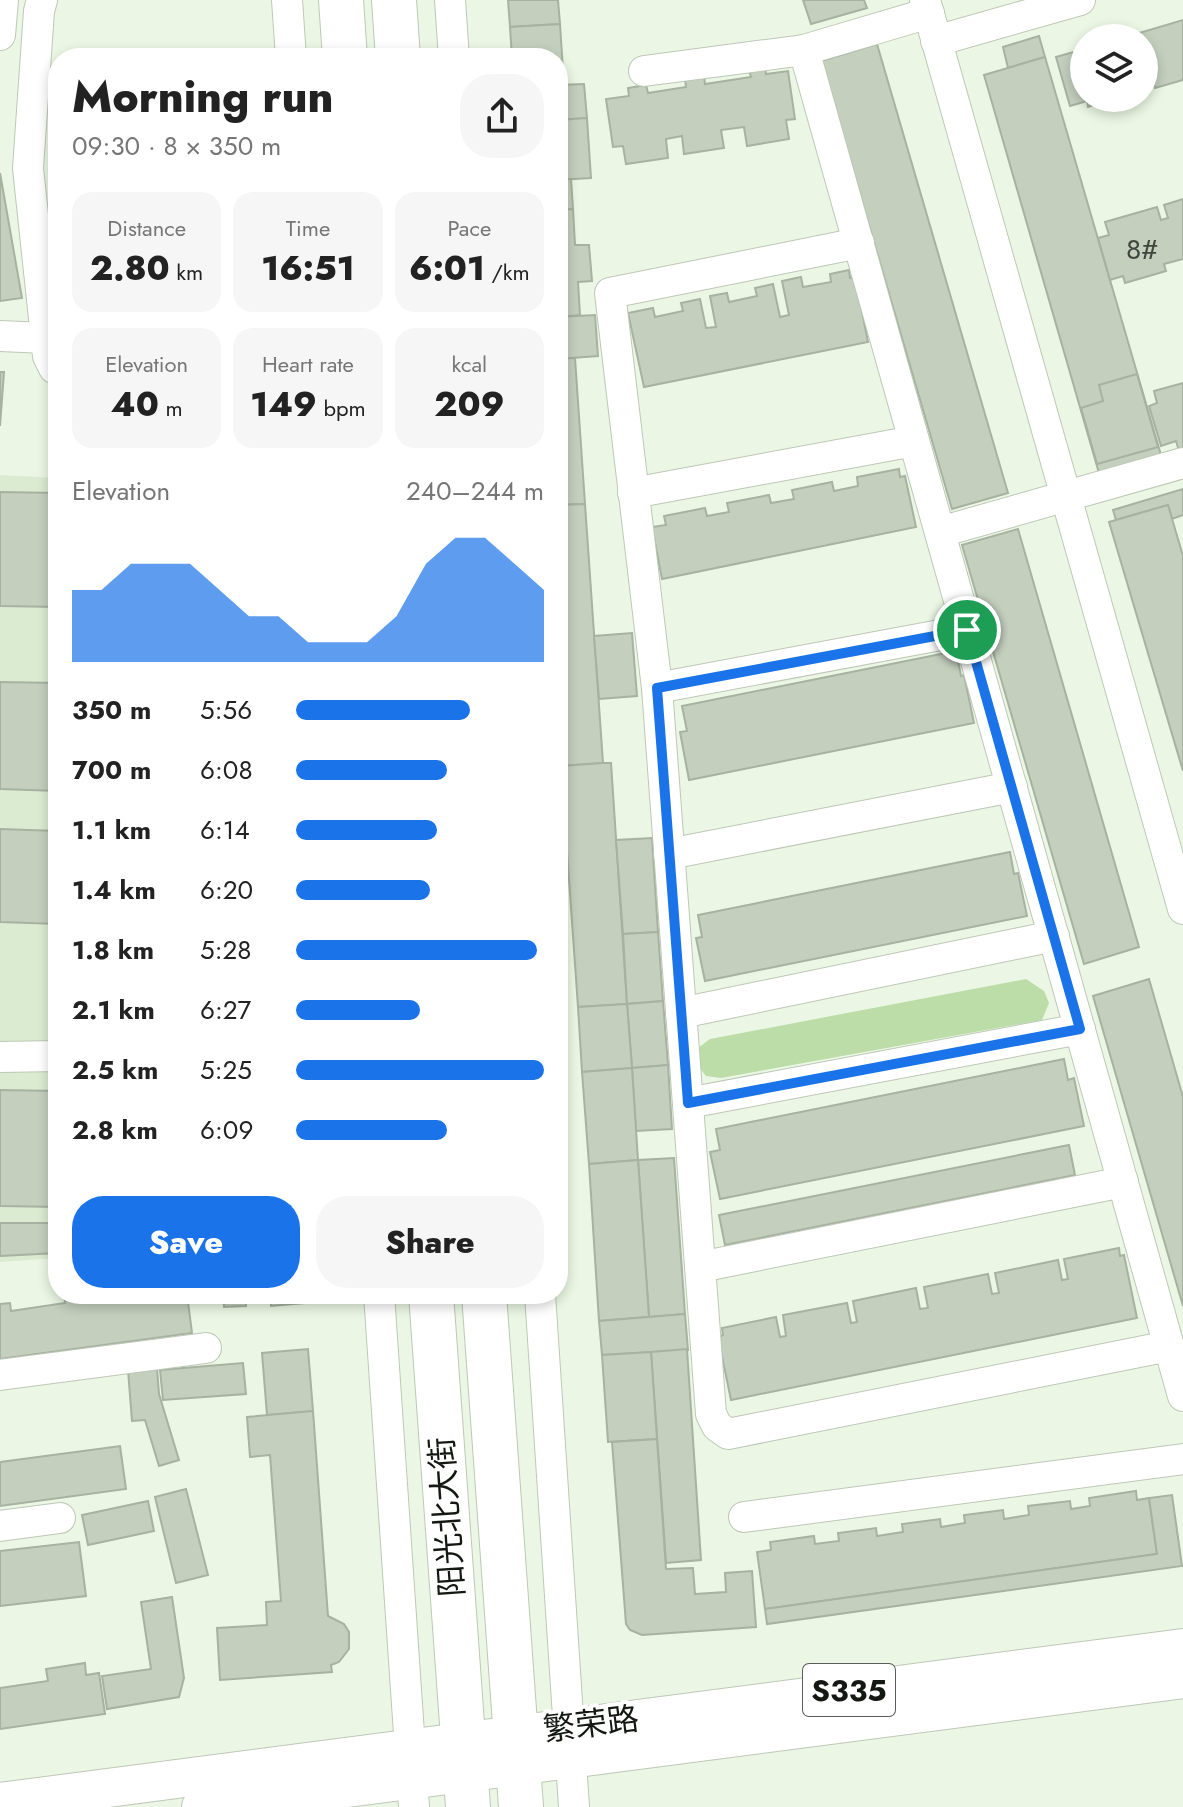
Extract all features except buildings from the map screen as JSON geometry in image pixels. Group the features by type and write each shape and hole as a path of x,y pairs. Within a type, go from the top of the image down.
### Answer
{"highway":[{"path":"341,0 344,48"},
{"path":"394,0 397,48"},
{"name":"阳光北大街","path":"432,1304 466,1773"},
{"name":"阳光北大街","path":"485,1304 518,1769"}],"main road":[{"name":"繁荣路","path":"0,1802 518,1769 570,1743 1183,1648"},
{"name":"繁荣路","path":"570,1743 1183,1679"},
{"name":"繁荣路","path":"201,1807 413,1778"}],"street":[{"path":"0,35 3,0"},
{"path":"42,0 28,168 48,356"},
{"path":"287,0 290,48"},
{"path":"450,0 453,48"},
{"path":"644,71 804,50 930,18 1080,0"},
{"path":"930,18 1183,909"},
{"path":"804,50 1183,1396"},
{"path":"859,243 610,293 657,688 711,1414 717,1426 728,1434 1169,1346"},
{"path":"0,336 46,338"},
{"path":"633,493 914,441"},
{"path":"940,532 1183,463"},
{"path":"657,688 967,630"},
{"path":"669,854 1012,787"},
{"path":"681,1013 1054,936"},
{"path":"688,1103 1080,1029"},
{"path":"0,1057 48,1056"},
{"path":"700,1267 1123,1182"},
{"path":"380,1304 413,1778"},
{"path":"541,1304 574,1807"},
{"path":"0,1375 206,1348"},
{"path":"744,1517 1183,1459"},
{"path":"0,1526 60,1518"}],"shaded area":[{"path":"0,475 48,477 48,1259 0,1262"}],"green space":[{"path":"1026,979 1044,991 1049,1003 1042,1020 721,1078 706,1076 698,1066 698,1048 710,1039"}],"route":[{"path":"967,630 1080,1029 688,1103 657,688 967,630"}]}
